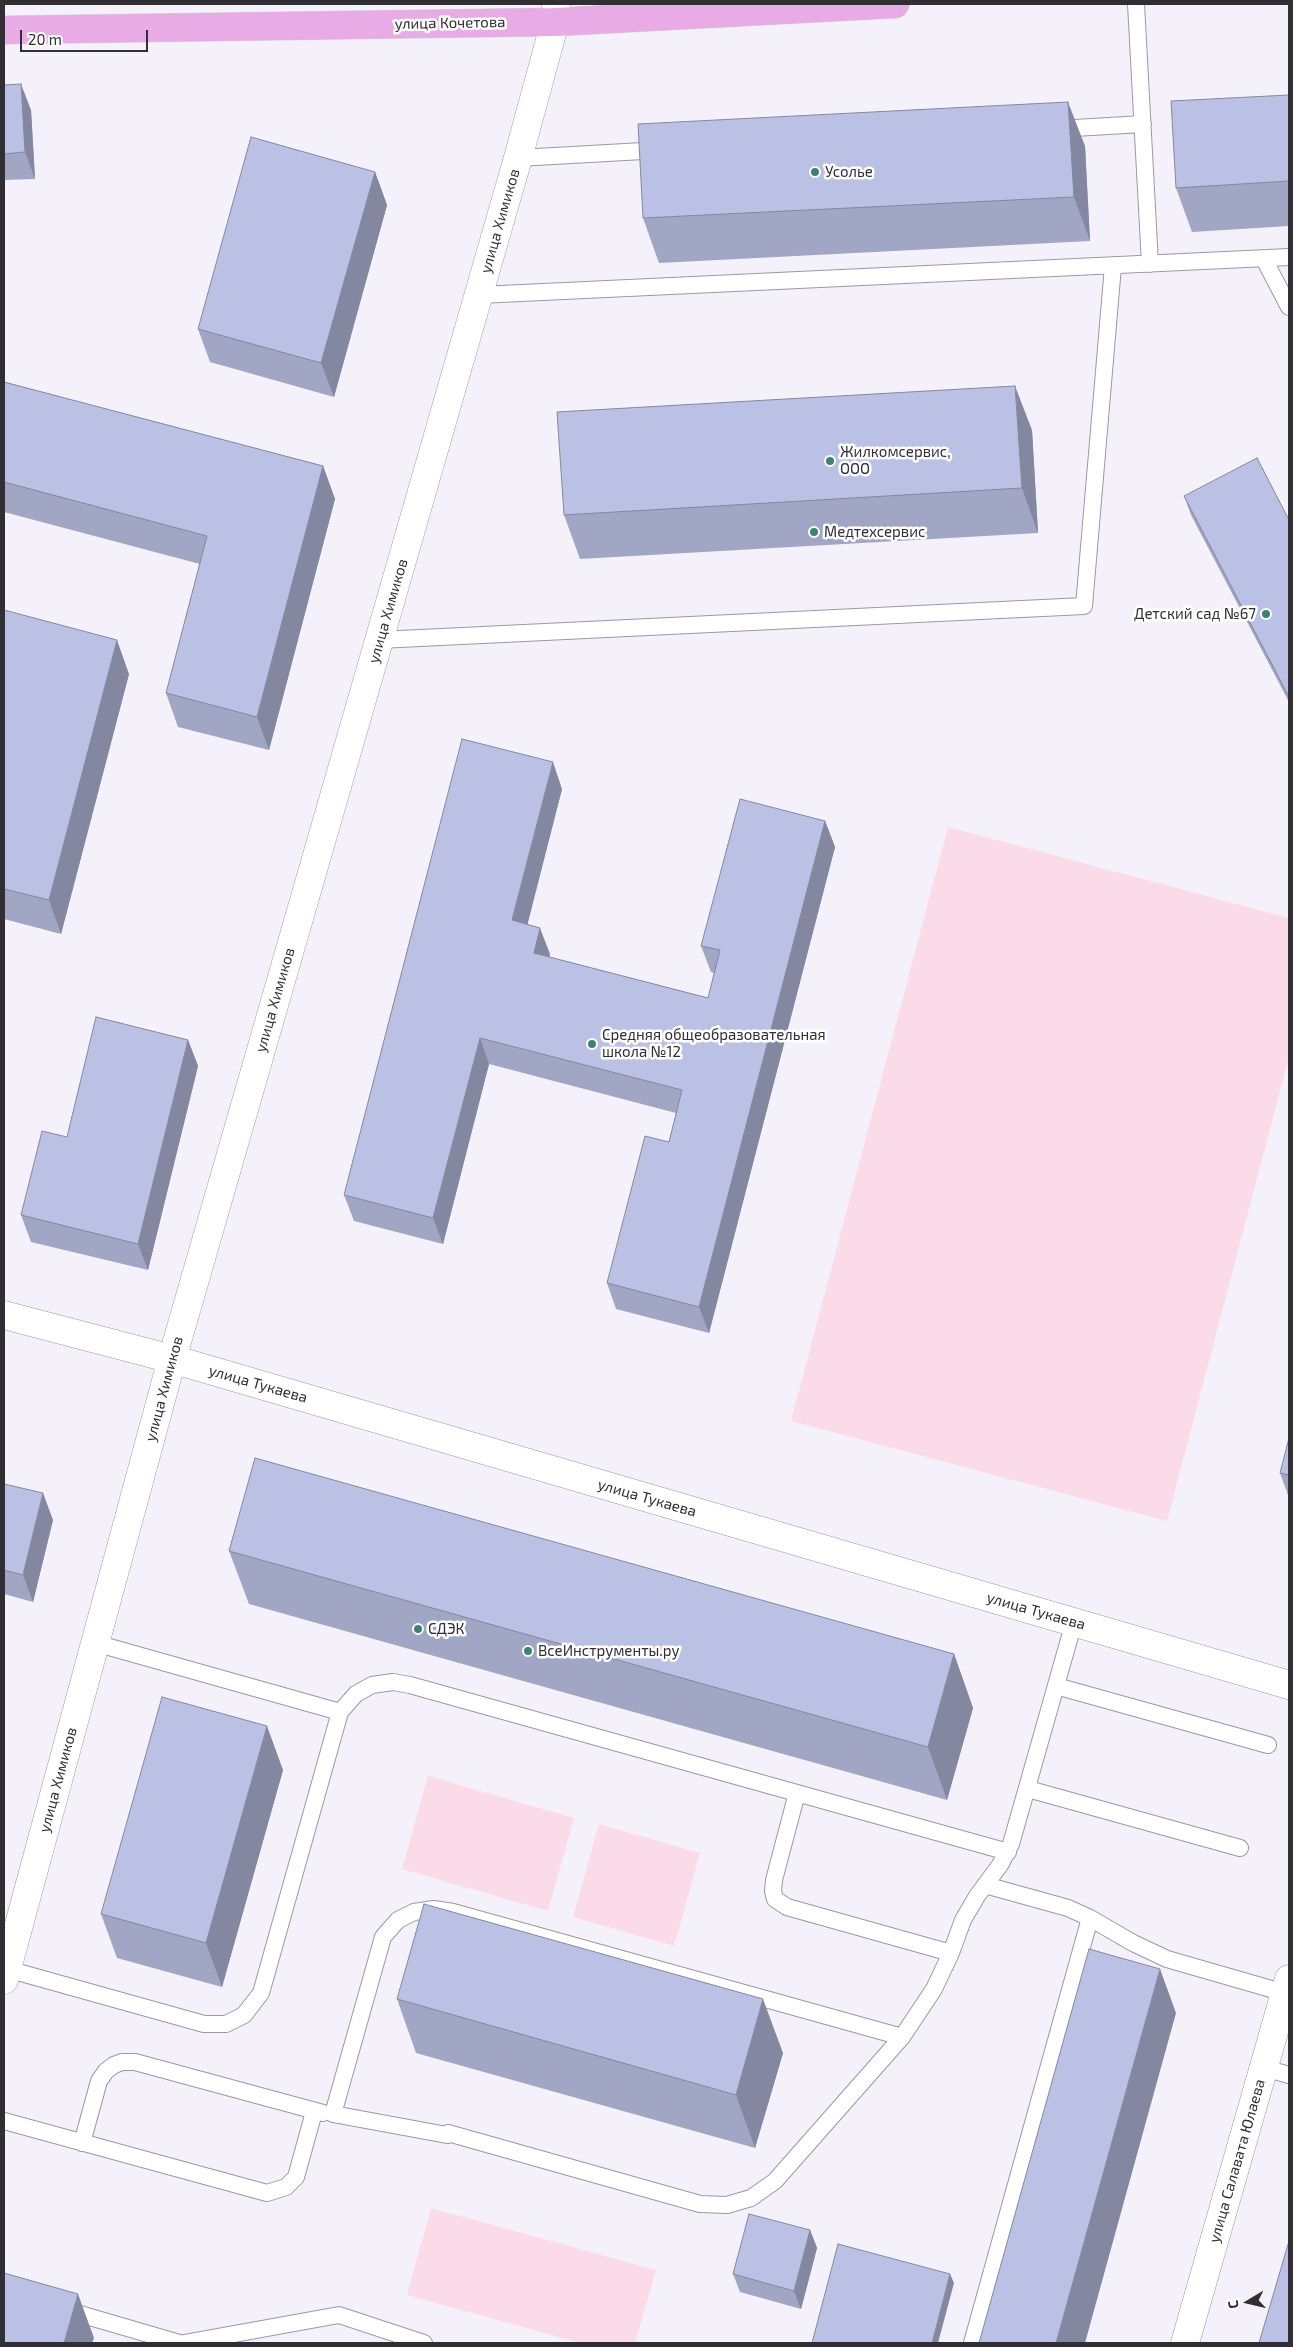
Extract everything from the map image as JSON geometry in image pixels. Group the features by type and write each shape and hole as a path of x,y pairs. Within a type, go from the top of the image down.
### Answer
{"main road":[{"name":"улица Кочетова","path":"4,30 895,4"}],"street":[{"name":"улица Химиков","path":"5,1975 172,1358 518,158 556,13"},
{"name":"улица Тукаева","path":"4,1315 172,1358 1289,1685"},
{"name":"улица Салавата Юлаева","path":"1186,2343 1276,2071 1287,1986"}],"lane":[{"path":"1136,4 1150,264"},
{"path":"1044,129 1143,124"},
{"path":"518,158 677,150"},
{"path":"478,296 1289,258"},
{"path":"1264,259 1289,307"},
{"path":"379,640 1084,606 1113,266"},
{"path":"82,2143 100,2081 106,2071 122,2062 135,2062 314,2112 447,2135 448,2133 700,2204 727,2205 751,2198 775,2181 902,2037 923,2009 952,1953 957,1931 1008,1852 1028,1789 1074,1622"},
{"path":"95,1643 340,1712"},
{"path":"5,1975 204,2024 226,2024 244,2015 262,1993 340,1712 356,1694 372,1685 393,1682 1008,1852"},
{"path":"1056,1686 1268,1745"},
{"path":"1028,1789 1240,1848"},
{"path":"797,1793 774,1880 773,1891 775,1899 788,1907 952,1953"},
{"path":"985,1885 1068,1908 1090,1918 1133,1944 1167,1959 1287,1986"},
{"path":"333,2114 383,1937 398,1920 414,1912 434,1909 463,1914 902,2037"},
{"path":"972,2343 1090,1918"},
{"path":"4,2121 267,2193 286,2187 296,2177 314,2112"},
{"path":"50,2306 179,2343"},
{"path":"184,2343 339,2315 424,2343"}],"shaded area":[{"path":"948,827 1289,918 1289,1057 1167,1521 791,1421"},
{"path":"428,1776 574,1818 548,1911 402,1869"},
{"path":"599,1824 700,1853 674,1946 573,1917"},
{"path":"431,2208 656,2270 635,2343 580,2343 407,2295"}],"building":[{"path":"21,84 25,152 4,154 4,85"},
{"path":"1289,95 1289,181 1176,188 1171,101"},
{"path":"1068,102 1074,197 643,218 638,124"},
{"path":"251,137 375,172 321,363 198,329"},
{"path":"4,382 323,466 257,717 166,693 207,536 4,482"},
{"path":"1015,386 1022,488 564,515 557,412"},
{"name":"Детский сад №67","path":"1257,458 1289,520 1289,697 1184,496"},
{"path":"4,610 117,640 49,900 4,889"},
{"name":"Средняя общеобразовательная школа №12","path":"462,739 553,762 512,920 540,928 534,953 708,998 720,950 701,946 740,799 825,821 699,1307 607,1283 645,1136 669,1142 682,1090 480,1038 433,1218 344,1195"},
{"path":"96,1017 188,1040 138,1244 21,1215 42,1131 67,1137"},
{"path":"1289,1438 1289,1475 1280,1473"},
{"path":"255,1458 954,1654 928,1747 229,1551"},
{"path":"4,1484 43,1493 23,1575 4,1570"},
{"path":"162,1697 267,1726 206,1943 101,1914"},
{"path":"424,1904 763,1999 736,2095 397,1999"},
{"path":"1089,1949 1160,1969 1056,2343 979,2343"},
{"path":"749,2214 810,2230 794,2291 733,2274"},
{"path":"1289,2241 1289,2343 1259,2343"},
{"path":"838,2244 950,2274 932,2343 812,2343"},
{"path":"4,2273 78,2294 64,2343 4,2343"}],"place":[{"name":"Усолье","path":"815,172"},
{"name":"Жилкомсервис, ООО","path":"830,461"},
{"name":"Медтехсервис","path":"814,532"},
{"name":"Детский сад №67","path":"1266,614"},
{"name":"Средняя общеобразовательная школа №12","path":"592,1044"},
{"name":"СДЭК","path":"418,1629"},
{"name":"ВсеИнструменты.ру","path":"528,1651"}]}
